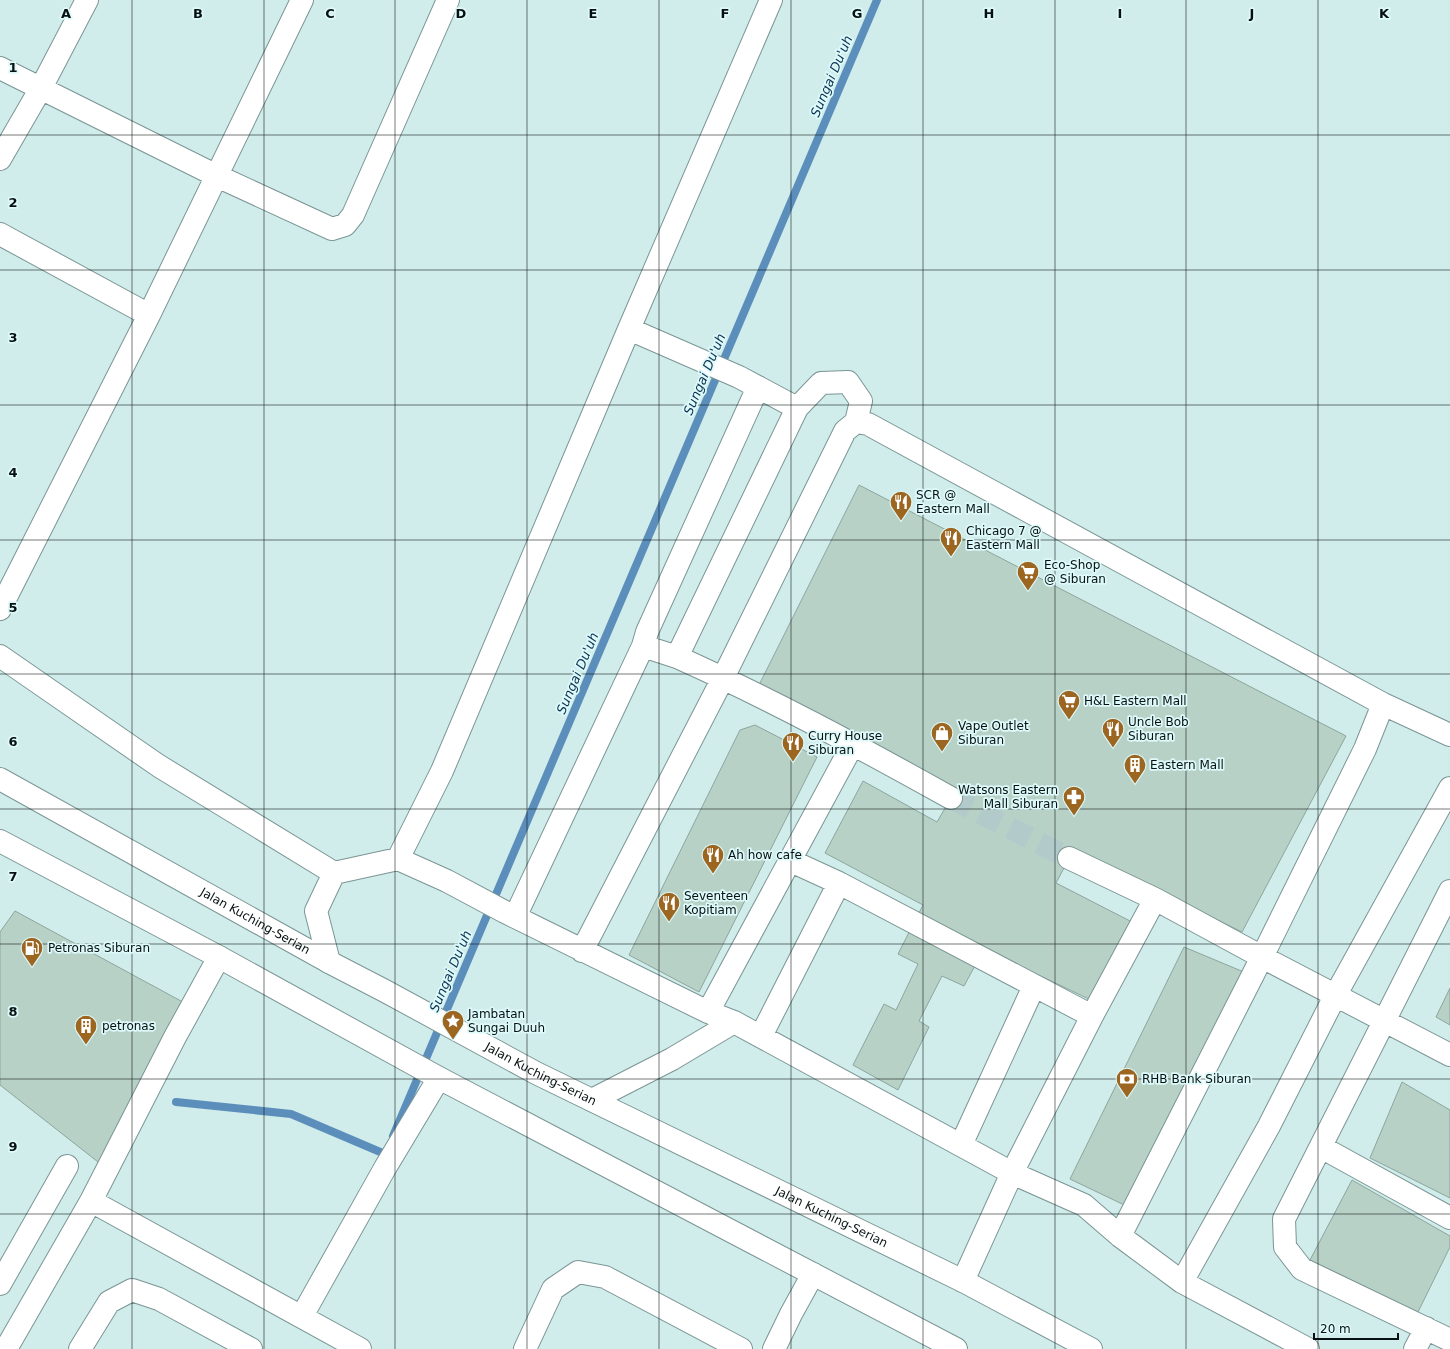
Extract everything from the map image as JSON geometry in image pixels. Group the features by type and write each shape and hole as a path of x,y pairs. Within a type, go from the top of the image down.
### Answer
{"main road":[{"path":"0,159 41,88 87,0"},
{"path":"0,609 149,315 302,0"},
{"path":"0,68 217,176 332,229 345,225 353,215 448,0"},
{"path":"398,859 442,771 629,329 771,0"},
{"path":"0,234 149,315"},
{"path":"629,329 739,377 797,408"},
{"path":"582,950 723,678 845,431 856,422 861,401 848,382 821,383 797,408 677,657"},
{"path":"510,915 643,646 647,632 758,387"},
{"path":"856,422 868,424 1383,704 1450,736"},
{"path":"643,646 677,657 723,678 853,744 951,798"},
{"path":"0,656 158,766 334,873 398,859 447,881 510,915 708,1012 734,1022 1012,1173 1084,1206 1120,1236 1182,1282 1308,1349"},
{"path":"1120,1236 1262,957 1365,749 1383,704"},
{"path":"708,1012 853,744"},
{"name":"Jalan Kuching-Serian","path":"0,778 329,962 536,1073 963,1281 1091,1349"},
{"path":"1182,1282 1268,1126 1336,996 1448,798"},
{"path":"0,841 219,957 436,1076 956,1349"},
{"path":"1070,858 1155,899 1384,1022 1450,1055"},
{"path":"791,861 840,883 1092,1016"},
{"path":"329,962 316,910 334,873"},
{"path":"761,1036 840,883"},
{"path":"1450,891 1284,1219 1285,1247 1302,1269 1450,1340"},
{"path":"963,1281 1012,1173 1092,1016 1155,899"},
{"path":"6,1349 91,1201 175,1037 219,957"},
{"path":"960,1145 1034,986"},
{"path":"592,1100 672,1059 734,1022"},
{"path":"302,1316 436,1076"},
{"path":"1321,1146 1450,1218"},
{"path":"0,1284 67,1166"},
{"path":"91,1201 302,1316 335,1343 360,1349"},
{"path":"524,1349 553,1289 578,1272 605,1277 741,1349"},
{"path":"774,1349 813,1274"},
{"path":"80,1349 109,1302 132,1290 159,1299 251,1349"},
{"path":"1416,1349 1426,1328"}],"building":[{"name":"Eastern Mall","path":"859,485 1346,736 1242,932 1074,849 1056,883 1132,922 1091,1000 984,949 964,986 942,976 919,1021 929,1027 898,1090 853,1065 884,1004 896,1010 918,964 898,954 923,905 825,853 863,781 937,822 951,798 759,685"},
{"path":"755,725 817,757 699,992 629,955 740,730"},
{"name":"petronas","path":"15,911 192,1007 107,1169 0,1085 0,932"},
{"path":"1184,947 1263,980 1141,1213 1070,1179"},
{"path":"1450,988 1450,1025 1436,1017"},
{"path":"1402,1082 1450,1110 1450,1198 1370,1158"},
{"path":"1352,1180 1450,1236 1450,1247 1418,1312 1310,1260"}],"waterway":[{"name":"Sungai Du'uh","path":"393,1136 877,0"},
{"name":"Sungai Du'uh","path":"176,1102 291,1114 385,1154 388,1149"}],"tunnel":[{"path":"951,798 1069,858"}],"place":[{"name":"SCR @ Eastern Mall","path":"901,522"},
{"name":"Chicago 7 @ Eastern Mall","path":"951,558"},
{"name":"Eco-Shop @ Siburan","path":"1028,592"},
{"name":"H&L Eastern Mall","path":"1069,720"},
{"name":"Uncle Bob Siburan","path":"1113,748"},
{"name":"Vape Outlet Siburan","path":"942,752"},
{"name":"Curry House Siburan","path":"793,762"},
{"name":"Eastern Mall","path":"1135,784"},
{"name":"Watsons Eastern Mall Siburan","path":"1074,816"},
{"name":"Ah how cafe","path":"713,874"},
{"name":"Seventeen Kopitiam","path":"669,922"},
{"name":"Petronas Siburan","path":"32,968"},
{"name":"Jambatan Sungai Duuh","path":"453,1040"},
{"name":"petronas","path":"86,1046"},
{"name":"RHB Bank Siburan","path":"1127,1098"}]}
